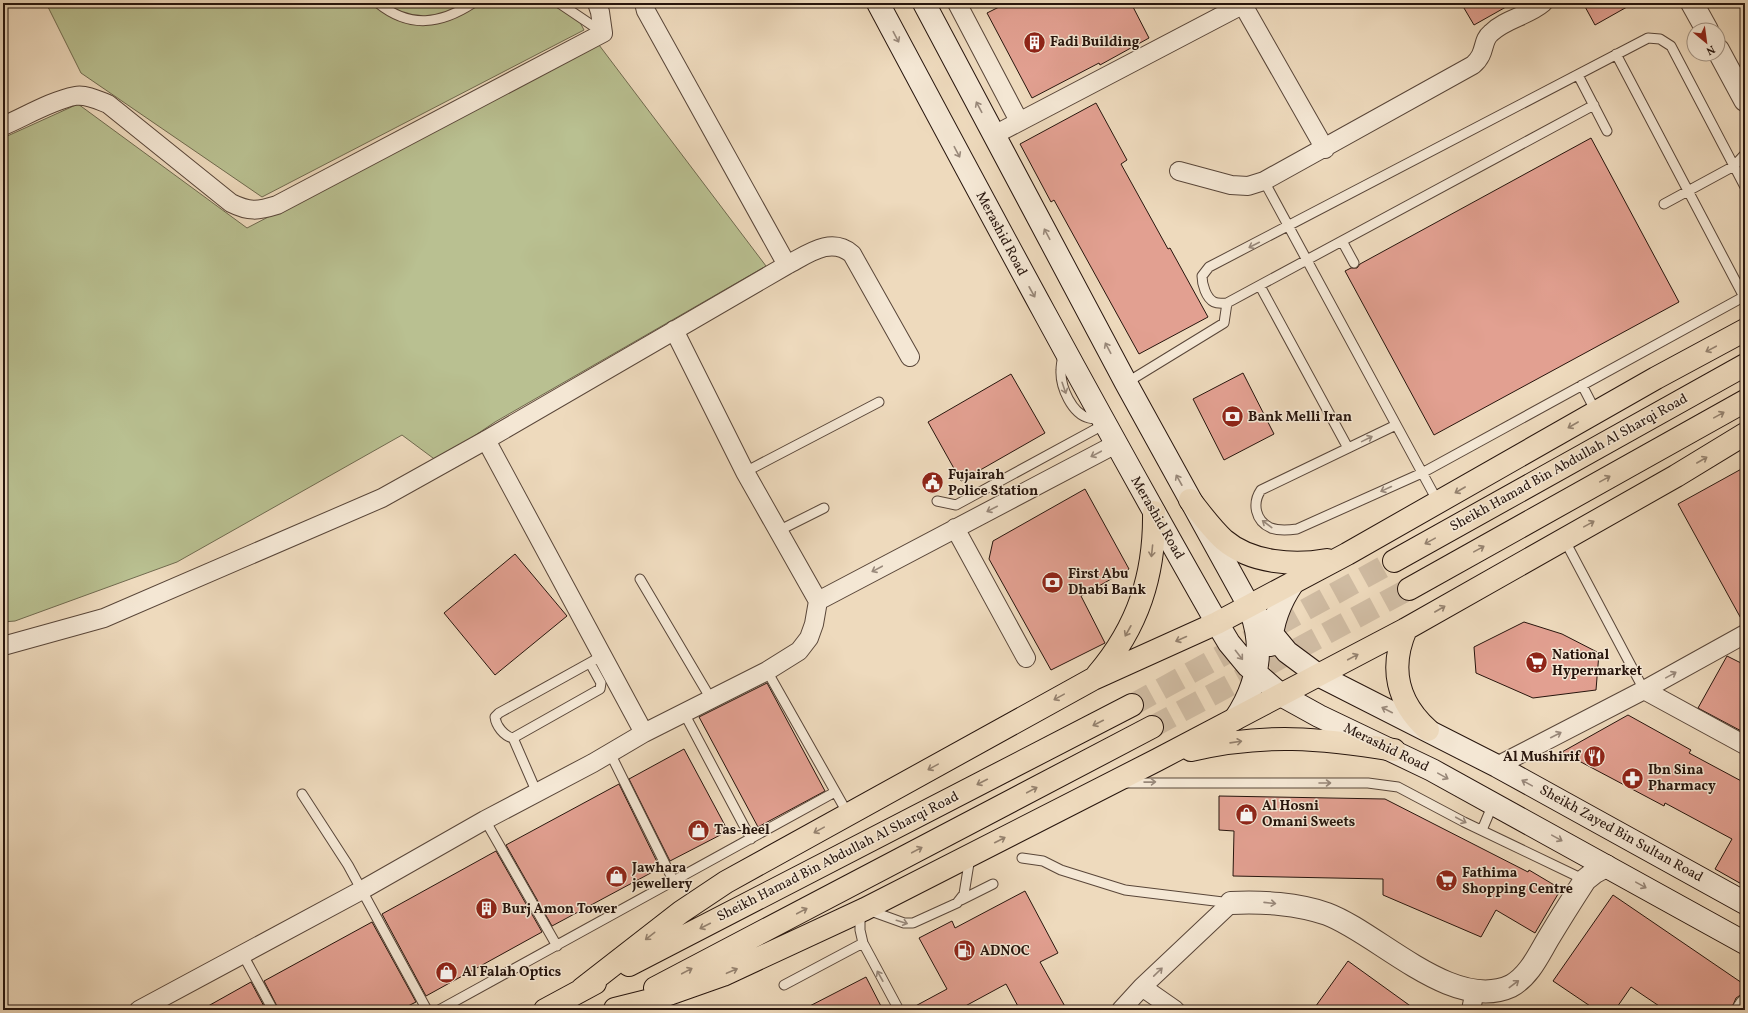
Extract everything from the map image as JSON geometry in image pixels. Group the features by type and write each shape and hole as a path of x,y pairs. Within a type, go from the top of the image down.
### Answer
{"highway":[{"path":"582,990 681,912 726,882 1093,678 1217,623 1347,554 1656,378 1745,330"},
{"name":"Sheikh Hamad Bin Abdullah Al Sharqi Road","path":"1394,561 1745,365"},
{"path":"1409,589 1745,401"},
{"path":"614,1009 655,999 723,976 862,910 1157,760 1406,629 1676,476 1745,434"},
{"path":"1190,500 1213,529 1225,541 1257,557 1284,563 1301,563 1327,560 1347,554"},
{"path":"1093,678 1121,643 1132,623 1143,595 1152,558 1154,512"},
{"path":"1406,629 1400,642 1398,656 1399,683 1409,710 1417,721 1428,730"},
{"name":"Sheikh Hamad Bin Abdullah Al Sharqi Road","path":"545,1010 1132,705"},
{"name":"Sheikh Hamad Bin Abdullah Al Sharqi Road","path":"614,1009 1152,727"},
{"path":"1157,760 1213,745 1270,739 1328,740 1394,750"}],"main road":[{"name":"Merashid Road","path":"878,3 1024,278 1116,444 1217,623 1229,642 1248,666 1280,695 1319,716 1394,750 1606,866"},
{"path":"908,3 935,52 950,71 966,83"},
{"path":"924,3 1126,383 1249,606 1287,652 1318,675 1497,766"},
{"path":"1692,3 1703,22"},
{"path":"1724,62 1745,100"},
{"path":"1280,695 1273,671 1271,634 1279,607 1293,583"},
{"path":"1235,719 1244,705 1256,673 1258,639 1249,606"},
{"name":"Sheikh Zayed Bin Sultan Road","path":"1497,766 1745,903"},
{"path":"1231,902 1253,901 1326,914 1350,925 1392,956 1472,1003 1512,986 1527,973 1585,880 1606,866 1745,943"}],"street":[{"path":"3,126 58,102 76,96 94,98 108,104 231,203 244,210 261,210 277,205 603,33 597,3"},
{"path":"644,3 646,11 787,264"},
{"path":"959,3 1019,121"},
{"path":"1179,171 1231,185 1248,186 1264,181 1326,148 1473,65 1483,54 1485,41 1492,32 1543,3"},
{"path":"994,135 1245,4 1326,148"},
{"path":"3,646 104,618 382,498 486,440 787,264 822,247 835,245 845,248 852,254 910,357"},
{"path":"139,1010 362,890 644,733 767,671 799,651 809,638 814,624 818,600 745,472 674,330"},
{"path":"486,440 596,659 644,733"},
{"path":"818,600 1116,444"},
{"path":"955,528 1026,658"},
{"path":"1497,766 1741,641"},
{"path":"1644,690 1745,745"},
{"path":"1121,1010 1142,987 1231,902"},
{"path":"1142,987 1174,1010"},
{"path":"1741,1010 1745,1004"}],"lane":[{"path":"378,3 392,13 419,21 438,20 457,14 473,3"},
{"path":"559,3 603,33"},
{"path":"1594,106 1227,303 1216,303 1209,298 1202,281 1205,270 1648,38 1660,39 1671,46 1745,187"},
{"path":"1396,425 1261,490 1256,496 1255,504 1256,511 1263,522 1271,528 1284,530 1297,529 1422,473 1745,296 1616,54"},
{"path":"1578,74 1607,131"},
{"path":"1664,204 1734,166 1745,154"},
{"path":"1734,166 1745,165"},
{"path":"1264,181 1438,502"},
{"path":"1342,241 1354,263"},
{"path":"1260,286 1348,448"},
{"path":"1126,383 1224,323 1227,303"},
{"path":"1582,385 1596,412"},
{"path":"745,472 879,402"},
{"path":"937,501 956,505 1102,417"},
{"path":"778,531 824,508"},
{"path":"1564,539 1644,690"},
{"path":"640,579 712,700"},
{"path":"596,659 600,689 513,738 508,737 496,723 495,717 499,713 596,659"},
{"path":"767,671 848,814"},
{"path":"684,713 750,839"},
{"path":"513,738 537,793"},
{"path":"610,753 674,882"},
{"path":"1111,783 1368,783 1398,787 1585,880"},
{"path":"439,1010 836,792"},
{"path":"302,794 348,865 427,1010"},
{"path":"1482,830 1493,803"},
{"path":"486,820 557,946"},
{"path":"961,900 964,894 970,855"},
{"path":"1022,858 1043,861 1061,870 1125,890 1231,902"},
{"path":"899,1010 863,943 860,926 862,910 904,923 913,924 993,884"},
{"path":"784,985 863,943"},
{"path":"243,955 273,1010"}],"green space":[{"path":"46,3 570,3 584,30 262,197 81,73"},
{"path":"599,45 766,266 495,422 437,461 402,435 177,562 15,621 3,622 3,138 78,104 247,228"}],"building":[{"path":"1007,3 1131,3 1149,38 1100,65 1099,63 1032,98 987,13"},
{"path":"1461,3 1513,3 1474,25"},
{"path":"1583,3 1634,3 1595,25"},
{"path":"1096,103 1127,160 1121,164 1208,317 1139,354 1054,200 1051,202 1020,144"},
{"path":"1591,138 1679,302 1434,435 1345,271 1351,268 1357,268 1360,264"},
{"name":"Bank Melli Iran","path":"1243,373 1274,434 1224,460 1193,399"},
{"path":"1011,374 1045,433 961,481 928,422"},
{"path":"1745,467 1745,624 1744,624 1678,504"},
{"name":"First Abu Dhabi Bank","path":"1085,489 1129,569 1081,596 1105,643 1051,670 989,559 993,541"},
{"path":"515,554 567,616 495,675 444,613"},
{"name":"National Hypermarket","path":"1524,622 1562,634 1599,653 1596,690 1533,698 1476,673 1474,647"},
{"path":"1727,656 1745,665 1745,733 1698,708"},
{"path":"767,683 825,791 758,827 699,717"},
{"path":"1628,715 1691,750 1689,753 1745,783 1745,886 1715,869 1732,839 1665,803 1664,806 1562,752"},
{"path":"684,749 728,831 670,861 629,779"},
{"path":"619,784 660,868 552,926 506,845"},
{"path":"1219,796 1385,799 1528,872 1529,870 1561,889 1535,933 1496,910 1481,937 1383,895 1383,879 1233,876 1234,831 1219,830"},
{"path":"496,851 542,932 426,996 382,914"},
{"path":"1025,891 1058,953 1040,962 1067,1010 1020,1010 1006,984 958,1010 908,1010 947,989 919,938 952,921 955,928"},
{"path":"1613,895 1745,985 1745,992 1736,998 1731,1010 1665,1010 1631,987 1615,1010 1596,1010 1553,981"},
{"path":"372,922 416,1002 400,1010 279,1010 264,981"},
{"path":"1348,961 1416,1010 1313,1010"},
{"path":"866,977 883,1010 802,1010"},
{"path":"251,982 266,1010 201,1010"}],"tunnel":[{"path":"1132,705 1394,561"},
{"path":"1152,727 1409,589"}],"place":[{"name":"Fadi Building","path":"1035,42"},
{"name":"Bank Melli Iran","path":"1233,417"},
{"name":"Fujairah Police Station","path":"933,483"},
{"name":"First Abu Dhabi Bank","path":"1053,582"},
{"name":"National Hypermarket","path":"1537,663"},
{"name":"Al Mushirif","path":"1595,757"},
{"name":"Ibn Sina Pharmacy","path":"1633,778"},
{"name":"Al Hosni Omani Sweets","path":"1246,814"},
{"name":"Tas-heel","path":"699,830"},
{"name":"Jawhara jewellery","path":"617,876"},
{"name":"Fathima Shopping Centre","path":"1447,881"},
{"name":"Burj Amon Tower","path":"487,909"},
{"name":"ADNOC","path":"965,951"},
{"name":"Al Falah Optics","path":"446,972"}]}
